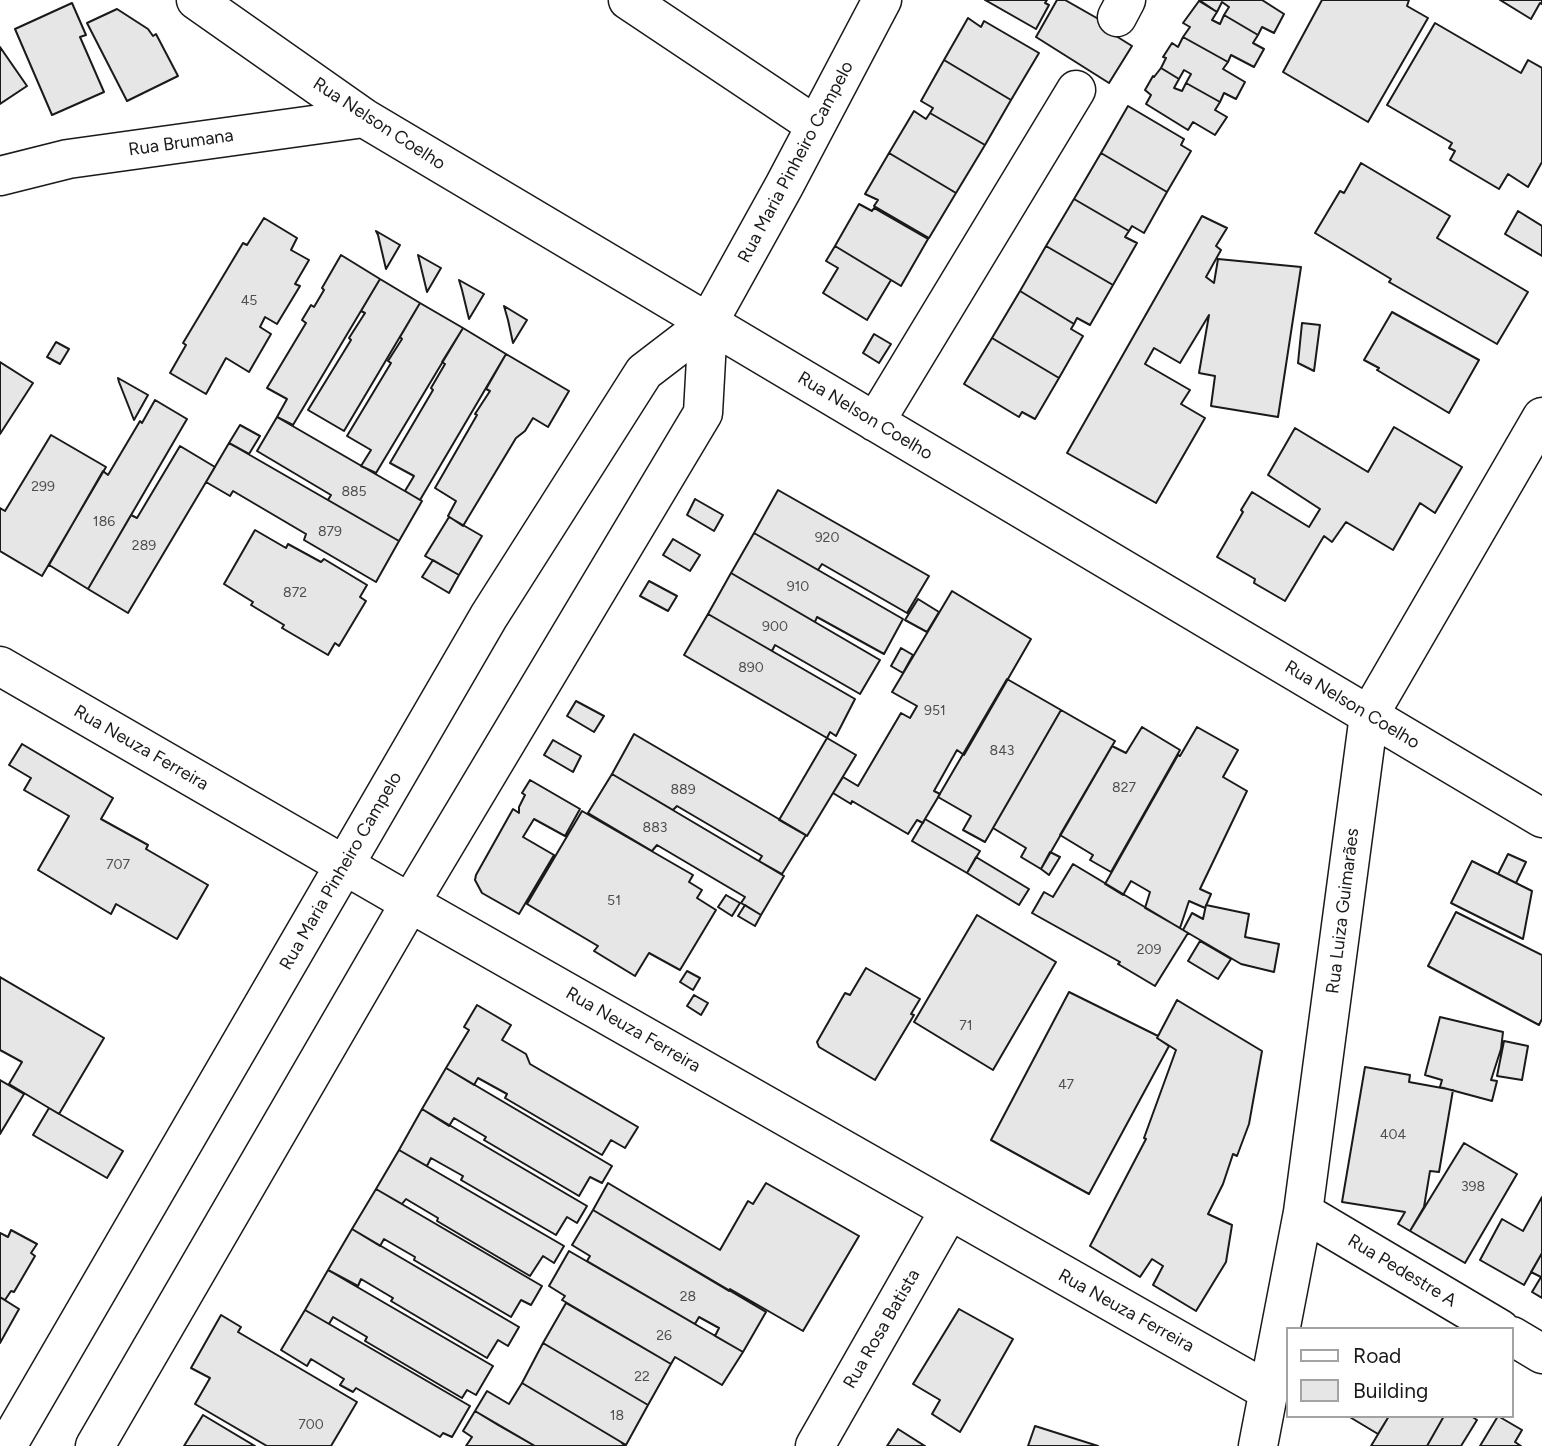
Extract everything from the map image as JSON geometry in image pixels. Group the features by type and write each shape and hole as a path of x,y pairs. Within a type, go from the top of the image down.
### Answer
{"street":[{"name":"Rua Nelson Coelho","path":"196,0 364,118 1542,818"},
{"path":"628,0 815,125"},
{"name":"Rua Maria Pinheiro Campelo","path":"7,1446 488,616 644,372 708,323 882,0"},
{"path":"875,422 1076,90"},
{"name":"Rua Brumana","path":"0,176 68,159 364,118"},
{"name":"Rua Maria Pinheiro Campelo","path":"95,1446 410,903 703,413 708,323"},
{"name":"Rua Luiza Guimarães","path":"1258,1446 1303,1212 1369,715 1542,417"},
{"name":"Rua Neuza Ferreira","path":"0,666 345,866 1268,1391"},
{"name":"Rua Rosa Batista","path":"815,1446 949,1211"},
{"name":"Rua Pedestre A","path":"1303,1212 1497,1327"},
{"path":"1514,1337 1542,1354"}],"building":[{"path":"985,0 1047,0 1045,3 1049,5 1036,29"},
{"path":"1057,0 1065,0 1102,21 1100,26 1132,46 1109,83 1036,37"},
{"path":"1199,0 1262,0 1284,14 1274,33 1262,27 1258,35 1224,15 1229,7 1222,2 1217,12"},
{"path":"1322,0 1409,0 1407,6 1428,18 1368,122 1283,72"},
{"path":"1500,0 1542,0 1542,4 1540,3 1531,19"},
{"path":"1199,1 1217,12 1212,20 1220,24 1224,15 1258,35 1253,43 1264,49 1254,67 1231,55 1228,62 1183,37 1190,27 1183,23"},
{"path":"72,3 86,35 80,37 104,92 52,115 15,29"},
{"path":"117,9 148,29 153,36 156,34 178,76 127,101 87,23"},
{"path":"968,18 981,27 984,21 1039,53 1011,100 944,60"},
{"path":"1435,23 1521,73 1528,60 1542,68 1542,162 1528,187 1508,174 1499,189 1450,160 1455,151 1449,148 1452,143 1387,105"},
{"path":"1183,37 1228,62 1223,69 1245,82 1236,99 1224,93 1220,102 1186,83 1191,74 1184,70 1179,79 1161,68 1166,58 1163,57 1172,43 1178,47"},
{"path":"0,47 27,86 0,104"},
{"path":"944,60 1011,100 985,145 930,113 933,108 921,101"},
{"path":"1161,68 1179,79 1174,88 1182,91 1186,83 1220,102 1215,110 1227,117 1215,135 1193,122 1188,130 1146,104 1151,95 1145,90"},
{"path":"1128,106 1184,139 1181,145 1191,151 1167,192 1101,153"},
{"path":"914,111 926,119 930,113 985,145 956,193 889,153"},
{"path":"889,153 956,193 929,238 874,206 878,200 865,194"},
{"path":"1101,153 1167,192 1144,233 1132,226 1129,231 1074,199"},
{"path":"1361,163 1450,216 1437,238 1528,292 1497,344 1389,282 1391,279 1315,233 1340,191 1344,193"},
{"path":"1074,199 1129,231 1125,237 1137,243 1113,285 1046,246"},
{"path":"859,204 872,211 874,208 928,239 901,286 835,246"},
{"path":"1518,211 1542,226 1542,256 1505,234"},
{"path":"1202,216 1227,228 1216,246 1221,250 1206,277 1214,283 1218,259 1301,267 1278,417 1211,406 1215,376 1199,373 1209,315 1180,363 1154,348 1145,364 1190,390 1181,404 1205,418 1156,503 1067,453"},
{"path":"264,218 297,238 291,250 309,260 295,284 300,286 277,324 265,317 260,327 271,334 249,372 226,358 206,394 170,373 186,345 183,343 243,243 247,245"},
{"path":"376,231 400,245 386,269 378,235"},
{"path":"835,246 891,280 867,320 823,293 838,268 826,261"},
{"path":"1046,246 1113,285 1090,325 1077,318 1074,324 1020,291"},
{"path":"341,255 380,279 293,425 277,417 287,399 267,388 306,323 302,320 311,305 314,307"},
{"path":"418,255 441,268 427,292 420,263"},
{"path":"380,279 420,303 344,431 308,410 351,340 349,338 365,313 361,311"},
{"path":"459,280 484,294 469,319 462,290"},
{"path":"1020,291 1074,324 1071,329 1083,336 1059,378 992,338"},
{"path":"420,303 463,328 376,473 361,466 371,450 347,436 391,363 388,361"},
{"path":"504,306 527,320 513,343 508,320"},
{"path":"1392,312 1479,360 1449,413 1364,360"},
{"path":"1302,323 1320,325 1314,371 1298,363"},
{"path":"463,328 506,354 420,500 405,491 414,476 390,463 433,390 431,388 445,364 442,362"},
{"path":"874,334 891,344 879,363 863,353"},
{"path":"992,338 1059,378 1035,419 1022,412 1019,417 964,384"},
{"path":"56,342 69,349 60,364 47,357"},
{"path":"506,354 569,391 548,427 533,418 525,431 516,438 463,526 448,516 456,501 435,488 490,391 486,389"},
{"path":"0,362 33,383 0,434"},
{"path":"118,378 148,395 134,420 119,382"},
{"path":"155,400 187,419 88,589 49,565 103,471 108,475"},
{"path":"277,417 422,501 399,541 328,500 331,495 257,451"},
{"path":"240,425 260,436 249,454 229,443"},
{"path":"1394,427 1462,467 1435,513 1420,503 1393,550 1346,522 1332,542 1324,536 1285,601 1254,583 1255,579 1217,557 1252,492 1309,527 1320,509 1268,475 1295,428 1368,472"},
{"path":"51,435 106,467 42,576 0,551 0,508 5,511"},
{"path":"229,443 399,541 376,582 304,540 306,534 233,491 230,496 206,482"},
{"path":"180,446 215,467 128,613 88,589 131,515 137,518"},
{"path":"778,490 929,576 907,613 822,564 818,570 754,533"},
{"path":"695,499 723,515 714,531 687,515"},
{"path":"449,517 482,536 459,575 425,556"},
{"path":"255,530 286,548 288,544 321,562 324,559 367,585 360,597 366,601 339,646 335,643 328,655 282,628 284,625 251,605 253,602 224,584"},
{"path":"754,533 903,619 884,654 817,617 815,622 731,573"},
{"path":"673,539 700,555 690,571 663,555"},
{"path":"433,560 459,575 449,593 422,577"},
{"path":"731,573 880,660 860,694 775,645 772,651 708,614"},
{"path":"649,581 677,596 668,611 640,596"},
{"path":"952,591 1031,639 964,755 957,750 934,791 940,794 923,823 917,820 908,834 833,793 843,777 858,786 901,713 910,718 917,706 892,692"},
{"path":"918,599 939,612 927,632 905,620"},
{"path":"708,614 855,699 836,736 830,732 827,738 684,655"},
{"path":"901,648 913,655 903,673 891,666"},
{"path":"1007,679 1061,710 985,842 963,830 971,816 938,797"},
{"path":"576,701 604,716 594,732 567,716"},
{"path":"1061,710 1115,741 1041,869 1021,857 1026,848 993,828"},
{"path":"1142,727 1180,750 1111,872 1090,860 1093,855 1060,835 1112,746 1126,753"},
{"path":"1197,727 1238,750 1223,777 1247,791 1200,889 1211,894 1205,908 1189,901 1180,928 1145,908 1150,892 1131,881 1123,895 1105,884 1178,755 1180,756"},
{"path":"634,734 806,835 782,874 759,861 762,856 677,806 673,810 612,774"},
{"path":"827,738 856,755 807,836 779,820"},
{"path":"553,740 581,756 573,772 544,755"},
{"path":"22,744 113,798 101,819 148,845 146,849 208,885 177,939 116,904 111,914 38,870 69,816 24,790 31,778 9,765"},
{"path":"612,774 784,876 761,915 741,903 745,897 657,845 652,851 588,813"},
{"path":"530,780 580,809 565,836 534,819 523,837 554,855 519,914 482,893 475,880 513,809 519,813 525,795 522,793"},
{"path":"582,811 693,875 689,882 702,890 697,898 716,910 680,970 649,953 635,976 594,951 598,946 527,904"},
{"path":"925,819 980,851 967,873 912,841"},
{"path":"1050,852 1060,857 1049,875 1041,869"},
{"path":"1508,854 1526,862 1516,883 1498,874"},
{"path":"976,857 1029,889 1019,905 967,873"},
{"path":"1472,861 1532,891 1523,939 1451,903"},
{"path":"1073,864 1188,933 1155,986 1118,964 1120,962 1032,913 1044,892 1053,897"},
{"path":"726,895 740,903 732,916 718,907"},
{"path":"745,905 761,915 755,926 738,916"},
{"path":"1206,905 1249,914 1245,937 1279,944 1274,972 1241,964 1183,930 1192,913 1203,919"},
{"path":"1456,912 1542,955 1542,1019 1539,1025 1428,966"},
{"path":"977,915 1056,962 993,1070 914,1022"},
{"path":"1200,941 1231,959 1218,979 1188,961"},
{"path":"866,968 920,999 911,1014 914,1015 875,1080 819,1047 817,1042 845,993 850,995"},
{"path":"687,971 700,978 693,990 680,982"},
{"path":"0,977 104,1038 59,1114 9,1084 22,1062 0,1050"},
{"path":"1069,992 1158,1036 1157,1038 1169,1046 1089,1194 991,1140"},
{"path":"694,995 708,1003 701,1015 687,1006"},
{"path":"1177,1000 1262,1051 1249,1124 1237,1156 1233,1154 1223,1184 1208,1214 1232,1225 1226,1262 1196,1311 1153,1285 1163,1266 1152,1259 1140,1277 1090,1246 1146,1139 1144,1138 1176,1050 1157,1038"},
{"path":"477,1005 511,1025 502,1040 526,1054 530,1064 638,1127 625,1148 611,1140 602,1155 505,1098 507,1094 478,1078 474,1085 446,1068 469,1030 464,1027"},
{"path":"1440,1017 1503,1032 1501,1049 1491,1080 1497,1081 1492,1101 1440,1087 1442,1080 1425,1075"},
{"path":"1504,1041 1528,1046 1522,1080 1497,1076"},
{"path":"1365,1067 1410,1075 1409,1082 1453,1090 1439,1172 1430,1171 1424,1207 1410,1231 1398,1224 1405,1212 1342,1202"},
{"path":"446,1068 612,1166 602,1183 590,1177 579,1196 484,1140 486,1137 454,1118 449,1126 422,1109"},
{"path":"0,1080 24,1094 0,1134"},
{"path":"49,1108 123,1151 107,1178 33,1135"},
{"path":"422,1109 587,1206 577,1223 567,1217 556,1235 461,1180 463,1176 431,1158 427,1166 399,1150"},
{"path":"1464,1143 1517,1174 1465,1263 1410,1231"},
{"path":"399,1150 564,1246 554,1263 543,1256 530,1276 437,1221 438,1218 406,1199 402,1204 376,1189"},
{"path":"608,1183 720,1250 748,1201 753,1204 766,1183 859,1236 803,1331 730,1289 729,1291 593,1210"},
{"path":"376,1189 542,1286 531,1305 521,1300 511,1317 414,1260 415,1257 384,1239 380,1246 352,1229"},
{"path":"1542,1197 1542,1253 1524,1285 1480,1260 1502,1219 1523,1231"},
{"path":"593,1210 766,1312 743,1352 715,1336 719,1328 699,1317 695,1324 587,1261 590,1256 572,1245"},
{"path":"352,1229 519,1327 508,1346 498,1340 487,1358 391,1301 393,1298 361,1279 358,1286 328,1270"},
{"path":"11,1230 37,1244 31,1253 35,1256 14,1292 11,1291 5,1300 0,1297 0,1233 8,1237"},
{"path":"569,1251 743,1352 722,1385 675,1357 671,1364 562,1300 565,1296 549,1286"},
{"path":"1542,1253 1542,1298 1532,1292 1541,1277 1531,1272"},
{"path":"328,1270 493,1366 476,1395 467,1390 462,1398 365,1341 367,1337 333,1317 329,1324 305,1310"},
{"path":"0,1297 19,1309 0,1343"},
{"path":"566,1303 671,1364 648,1405 543,1343"},
{"path":"959,1309 1013,1339 960,1432 932,1414 940,1400 913,1384"},
{"path":"305,1310 470,1406 452,1437 443,1433 440,1437 356,1388 353,1392 340,1385 344,1379 311,1359 307,1366 281,1350"},
{"path":"221,1315 241,1327 238,1332 357,1402 331,1446 267,1446 195,1404 210,1378 191,1368"},
{"path":"543,1343 648,1405 626,1445 522,1383"},
{"path":"522,1383 625,1446 535,1446 475,1411 487,1391 509,1404"},
{"path":"475,1411 535,1446 466,1446 472,1437 463,1431"},
{"path":"203,1415 255,1446 184,1446"},
{"path":"1351,1418 1388,1418 1378,1434"},
{"path":"1388,1418 1443,1418 1427,1446 1371,1446"},
{"path":"1443,1418 1477,1420 1461,1446 1427,1446"},
{"path":"1497,1418 1522,1430 1515,1442 1521,1446 1480,1446"},
{"path":"1035,1426 1098,1446 1028,1446"},
{"path":"898,1429 925,1446 887,1446"}]}
